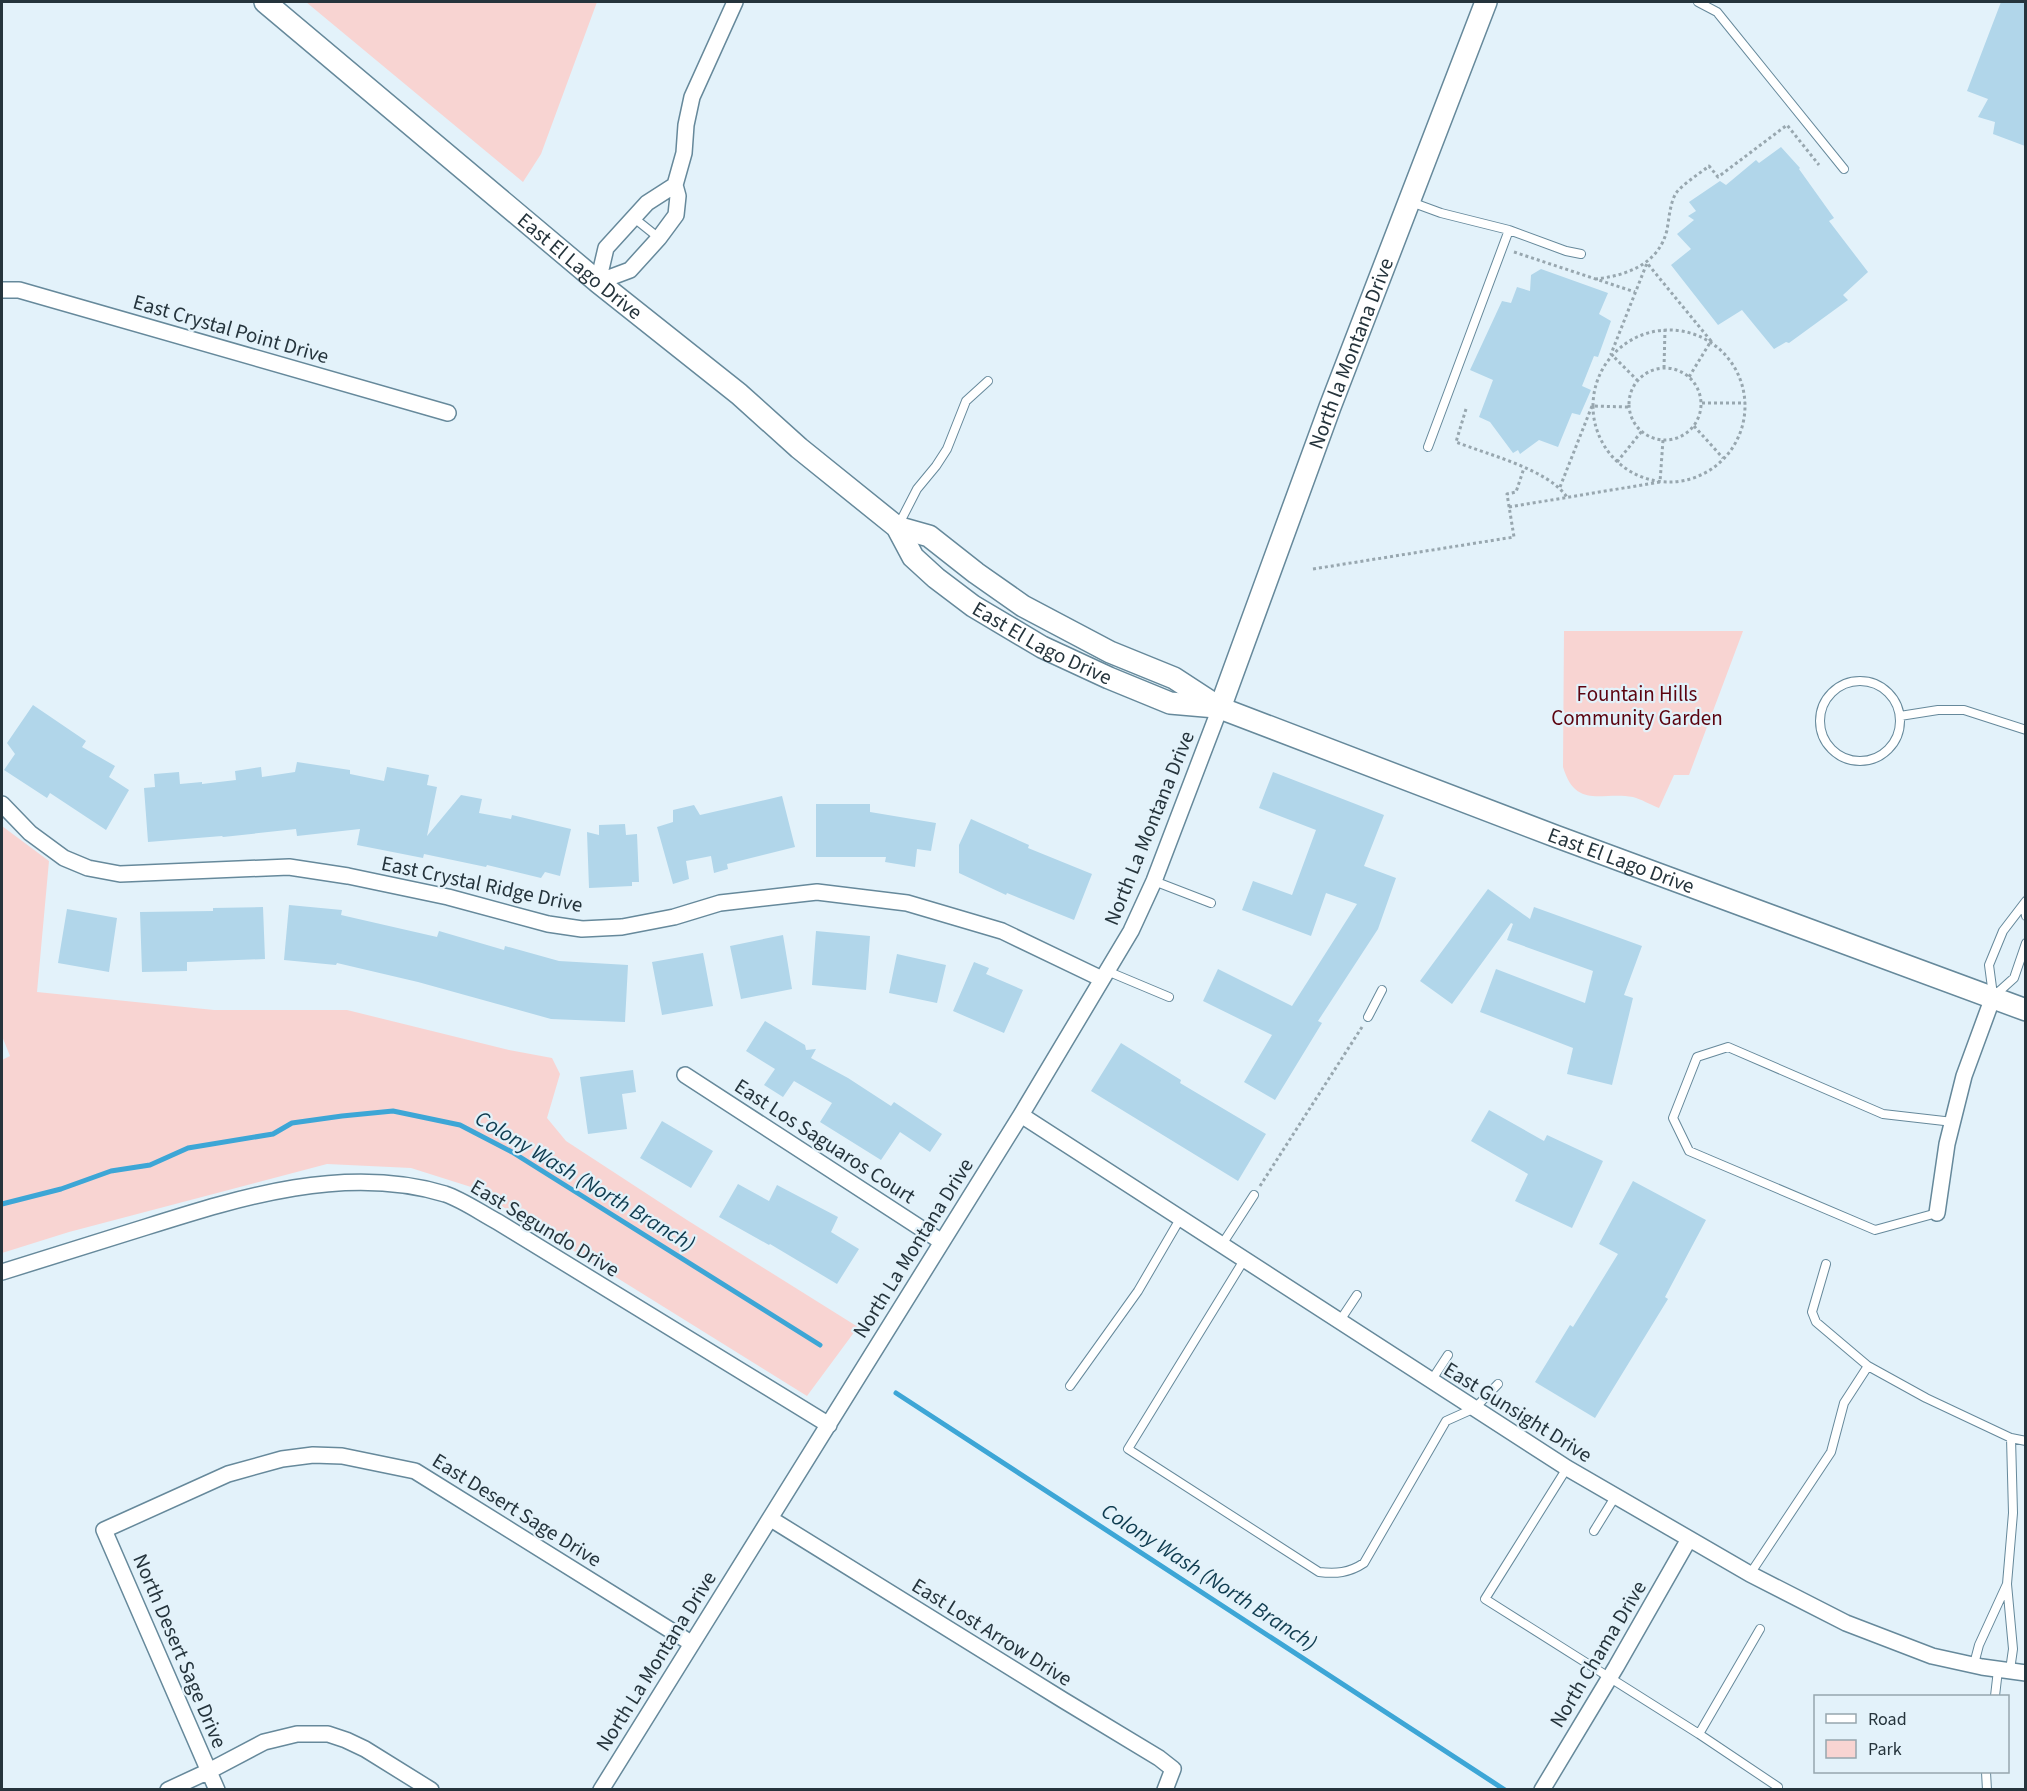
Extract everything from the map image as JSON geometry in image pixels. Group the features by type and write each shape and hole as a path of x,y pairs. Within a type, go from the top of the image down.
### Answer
{"street":[{"name":"East El Lago Drive","path":"265,2 598,282 739,394 799,448 897,527 913,557 973,606 1042,647 1109,678 1170,703 1220,708"},
{"path":"598,282 630,270 659,238 676,214 678,196 675,185 684,153 686,125 692,97 735,2"},
{"name":"North la Montana Drive","path":"1220,708 1330,407 1486,2"},
{"path":"598,282 606,248 647,204 675,185"},
{"name":"East Crystal Point Drive","path":"2,290 19,290 448,413"},
{"name":"East El Lago Drive","path":"897,527 929,536 975,573 1023,606 1110,652 1174,678 1220,708 1556,836 2025,1010"},
{"name":"North La Montana Drive","path":"601,1790 1021,1115 1131,932 1154,881 1220,708"},
{"name":"East Crystal Ridge Drive","path":"2,804 30,833 64,858 88,868 120,874 289,867 348,876 448,897 548,924 582,929 622,927 674,917 720,903 817,892 907,903 1002,931 1104,975"},
{"path":"1937,1213 1947,1144 1964,1076 1993,997"},
{"name":"East Los Saguaros Court","path":"685,1075 942,1242"},
{"name":"East Gunsight Drive","path":"1021,1115 1566,1468 1750,1574 1846,1623 1891,1642 1932,1656 2011,1671"},
{"name":"East Segundo Drive","path":"2,1272 193,1212 281,1190 345,1182 394,1184 448,1195 498,1222 829,1425"},
{"name":"East Desert Sage Drive","path":"104,1530 228,1474 282,1459 313,1455 342,1456 415,1472 691,1643"},
{"name":"East Lost Arrow Drive","path":"771,1519 1063,1701 1160,1758 1173,1769 1165,1790"},
{"name":"North Desert Sage Drive","path":"104,1530 217,1790"},
{"name":"North Chama Drive","path":"1542,1790 1689,1539"},
{"path":"168,1790 264,1742 297,1734 328,1734 365,1749 431,1790"}],"lane":[{"path":"1698,2 1717,12 1844,169"},
{"path":"1410,201 1441,213 1509,230 1566,251 1581,254"},
{"path":"634,218 659,238"},
{"path":"1428,447 1509,230"},
{"path":"897,527 917,489 947,449 966,401 988,381"},
{"path":"1860,680 1873,682 1885,688 1894,698 1900,710 1900,716 1898,737 1891,748 1880,757 1867,761 1853,761 1840,756 1830,748 1823,737 1820,724 1821,711 1826,699 1835,689 1860,680"},
{"path":"1900,716 1938,710 1964,710 2025,730"},
{"path":"1154,881 1211,903"},
{"path":"1993,997 1989,965 2003,931 2025,903"},
{"path":"2025,903 2025,916"},
{"path":"1993,997 2014,978 2025,943"},
{"path":"1104,975 1169,997"},
{"path":"1368,1017 1382,990"},
{"path":"1937,1213 1875,1230 1689,1151 1673,1118 1697,1057 1728,1047 1883,1114 1953,1122"},
{"path":"1221,1246 1254,1195"},
{"path":"1070,1386 1138,1292 1180,1219"},
{"path":"1244,1260 1128,1449 1319,1572 1338,1574 1364,1563 1446,1421 1475,1407 1498,1384"},
{"path":"1826,1264 1812,1312 1816,1322 1868,1366 1926,1398 2011,1438 2025,1441"},
{"path":"1339,1322 1357,1295"},
{"path":"1431,1382 1448,1355"},
{"path":"1750,1574 1831,1452 1844,1403 1868,1366"},
{"path":"1996,1695 2011,1671 2013,1649 2007,1584 2013,1512 2011,1438"},
{"path":"1566,1468 1485,1599 1610,1676 1778,1787"},
{"path":"1594,1532 1615,1497"},
{"path":"1974,1664 1979,1645 2007,1584"},
{"path":"1700,1734 1760,1629"},
{"path":"1986,1773 1987,1790"}],"path":[{"path":"1611,354 1647,262 1665,237 1673,200 1677,192 1709,166 1718,177 1787,125 1819,165"},
{"path":"1511,251 1635,292"},
{"path":"1595,279 1624,274 1647,262"},
{"path":"1509,507 1689,478 1711,470 1730,452 1743,429 1746,403 1741,379 1729,357 1711,341 1647,262"},
{"path":"1560,487 1592,406 1594,386 1611,354 1641,334 1665,329 1689,332 1711,341"},
{"path":"1664,368 1665,329"},
{"path":"1689,377 1711,341"},
{"path":"1611,354 1638,381"},
{"path":"1664,368 1675,369 1689,377 1700,392 1701,403 1700,416 1685,435 1663,440 1649,436 1642,431 1632,419 1629,407 1630,395 1638,381 1652,370 1664,368"},
{"path":"1701,403 1746,403"},
{"path":"1592,406 1629,407"},
{"path":"1592,406 1598,436 1612,459 1634,475 1660,482"},
{"path":"1466,409 1456,442 1544,477 1560,487 1567,497"},
{"path":"1694,426 1723,459"},
{"path":"1617,462 1642,431"},
{"path":"1660,482 1663,440"},
{"path":"1313,569 1514,537 1507,494 1516,492 1524,468"},
{"path":"1254,1195 1368,1017"}],"green space":[{"path":"306,2 597,2 541,154 523,182"},
{"name":"Fountain Hills Community Garden","path":"1564,631 1743,631 1689,775 1674,775 1659,808 1633,797 1583,794 1575,789 1568,780 1563,767"},
{"path":"2,826 49,861 37,992 214,1010 347,1010 509,1050 552,1058 560,1074 547,1118 566,1141 858,1327 807,1396 471,1187 411,1168 327,1164 69,1232 2,1253 2,1060 10,1056 2,1036"}],"building":[{"path":"2001,2 2025,2 2025,146 1993,134 1995,122 1978,117 1988,99 1967,91"},
{"path":"1781,147 1800,168 1834,218 1829,221 1868,272 1843,295 1848,300 1789,343 1786,342 1774,349 1742,310 1718,325 1671,265 1691,249 1677,234 1694,220 1688,216 1696,211 1689,202 1720,181 1726,185 1756,160 1759,163"},
{"path":"1541,269 1608,293 1599,314 1611,321 1598,357 1594,356 1582,386 1591,390 1580,415 1572,413 1558,447 1539,440 1520,454 1518,450 1513,453 1490,422 1479,417 1493,380 1470,370 1502,301 1511,303 1517,287 1530,291 1531,275"},
{"path":"33,705 86,741 82,747 115,766 109,777 129,790 106,830 50,793 47,798 4,770 15,754 7,743"},
{"path":"297,762 350,770 350,774 384,781 387,767 429,775 427,785 437,787 427,836 461,795 482,799 479,813 511,819 512,815 571,829 560,876 545,872 541,878 487,865 486,867 424,854 423,858 357,845 360,829 297,836 296,829 148,842 144,788 155,787 154,774 179,772 180,784 202,782 202,784 236,780 235,771 261,767 262,777 295,772"},
{"path":"1273,772 1384,815 1364,866 1396,878 1378,929 1318,1021 1322,1023 1275,1100 1244,1082 1272,1035 1203,1001 1218,969 1292,1006 1357,904 1326,893 1311,936 1242,910 1253,881 1292,895 1316,830 1259,808"},
{"path":"782,796 795,847 727,864 728,869 714,873 711,856 686,861 689,879 673,884 657,827 673,822 673,810 694,805 700,815"},
{"path":"816,804 870,804 870,812 936,823 931,851 917,849 915,867 885,862 886,857 816,857"},
{"path":"971,819 1029,845 1028,848 1092,874 1074,920 1007,893 1006,895 959,873 959,845"},
{"path":"625,824 626,835 637,834 639,882 632,882 632,886 589,888 587,832 599,835 599,825"},
{"path":"1488,889 1530,919 1534,907 1642,946 1624,995 1633,998 1612,1085 1567,1074 1573,1048 1480,1012 1496,969 1585,1003 1593,971 1507,940 1513,924 1511,923 1452,1004 1420,981"},
{"path":"289,905 342,910 341,915 437,937 439,931 504,950 505,946 559,961 628,965 625,1022 551,1019 418,982 337,963 336,965 284,960"},
{"path":"263,907 265,959 187,962 187,971 142,972 140,912 213,911 213,908"},
{"path":"67,909 117,918 109,972 58,963"},
{"path":"816,931 870,936 866,990 812,985"},
{"path":"783,935 792,989 741,999 730,946"},
{"path":"703,953 713,1006 662,1015 652,962"},
{"path":"897,954 946,965 937,1003 889,993"},
{"path":"974,962 989,968 986,974 1023,990 1004,1033 953,1011"},
{"path":"765,1021 805,1045 806,1050 816,1049 811,1058 848,1078 891,1106 894,1102 942,1134 930,1152 900,1132 881,1160 820,1122 832,1103 794,1081 783,1097 764,1085 775,1069 746,1051"},
{"path":"1121,1043 1181,1080 1180,1083 1266,1134 1238,1181 1091,1091"},
{"path":"633,1070 636,1092 622,1094 627,1129 588,1134 580,1077"},
{"path":"1489,1110 1544,1141 1547,1135 1603,1161 1572,1228 1515,1201 1528,1174 1471,1141"},
{"path":"662,1121 713,1151 691,1188 640,1158"},
{"path":"1633,1181 1706,1220 1665,1297 1668,1299 1595,1418 1535,1382 1570,1325 1573,1327 1618,1254 1599,1244"},
{"path":"738,1184 769,1201 777,1185 838,1217 831,1232 859,1249 837,1284 719,1217"}],"waterway":[{"name":"Colony Wash (North Branch)","path":"2,1204 61,1189 111,1171 150,1165 188,1148 273,1134 292,1123 393,1111 460,1125 512,1152 820,1345"},
{"name":"Colony Wash (North Branch)","path":"896,1393 1505,1790"}]}
